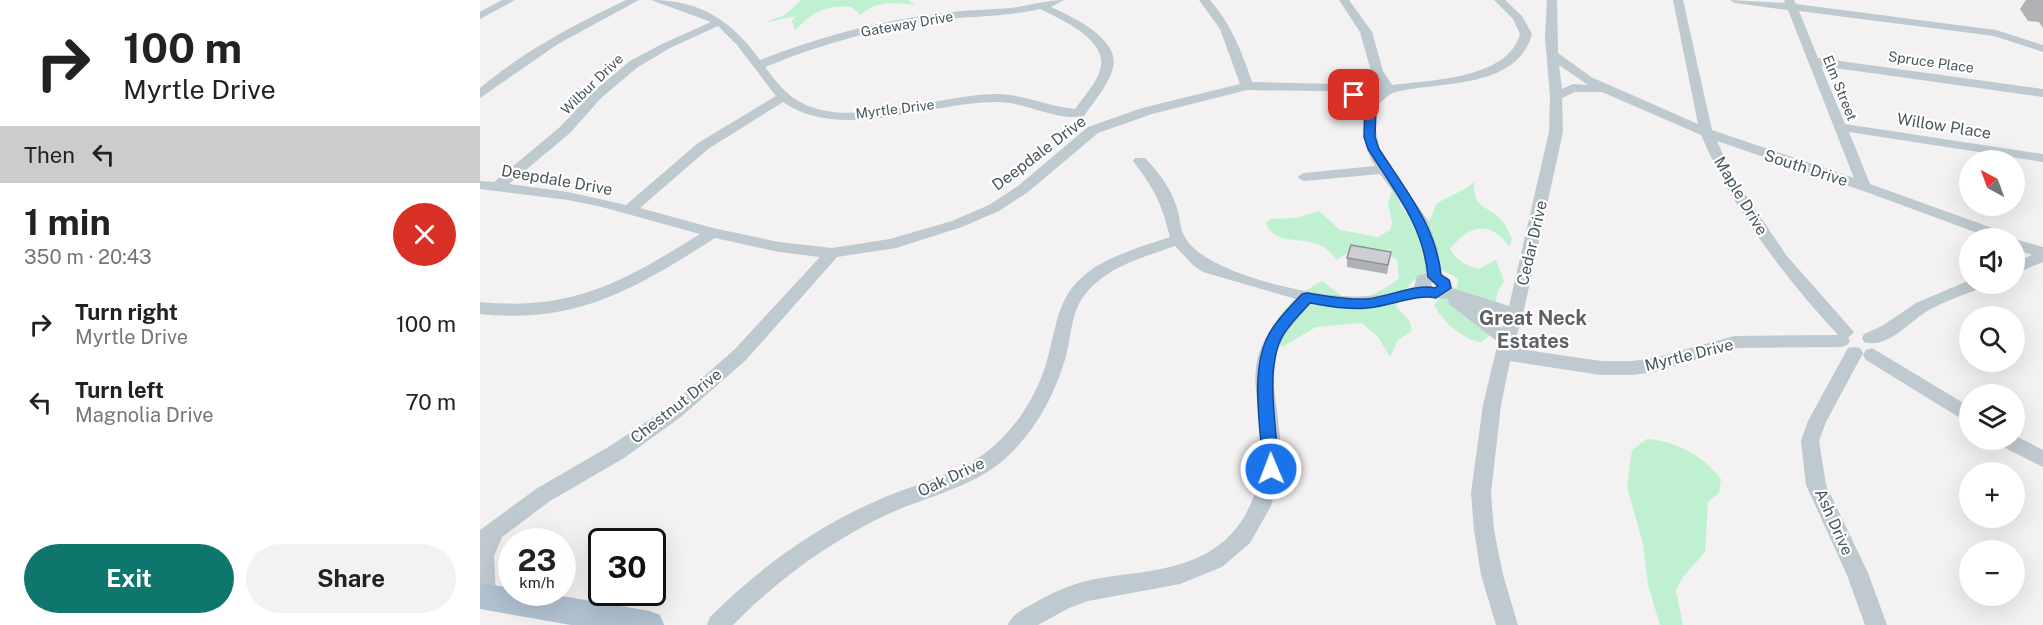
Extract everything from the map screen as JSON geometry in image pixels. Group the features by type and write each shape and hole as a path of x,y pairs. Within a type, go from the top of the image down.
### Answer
{"main road":[{"path":"482,596 650,625"}],"street":[{"path":"482,14 510,0"},
{"path":"480,94 539,51 596,18 634,0"},
{"name":"Myrtle Drive","path":"656,0 719,22 735,35 785,96 801,108 838,115 871,114 959,100 998,98 1020,99 1061,112 1079,112"},
{"name":"Gateway Drive","path":"759,65 818,43 897,23 947,15 1043,7 1059,0"},
{"path":"1204,0 1219,17 1229,35 1247,86"},
{"path":"1344,0 1366,32 1377,71 1389,89 1371,105 1370,137 1373,149 1410,202 1422,226 1432,255 1434,286 1505,347"},
{"path":"1499,0 1541,39"},
{"name":"Cedar Drive","path":"1508,625 1492,575 1484,530 1481,493 1492,405 1556,132 1556,96 1541,39 1552,0"},
{"name":"Maple Drive","path":"1678,0 1706,132 1724,173 1753,220 1804,288 1857,344 1959,410"},
{"path":"1736,0 1790,4 1996,33 2043,49"},
{"name":"Elm Street","path":"1790,4 1864,187"},
{"path":"1043,7 1085,29 1106,54 1108,63 1104,76 1079,112 1093,130"},
{"name":"Wilbur Drive","path":"497,187 551,143 598,94 634,64 666,46 719,22"},
{"name":"Deepdale Drive","path":"480,185 568,196 712,233 779,247 832,253 891,244 938,231 994,208 1023,189 1093,130 1177,102 1247,86 1389,89 1439,84 1492,70 1510,59 1523,45 1541,39"},
{"name":"South Drive","path":"1541,39 1587,80 1611,92 1706,132 1977,228"},
{"name":"Spruce Place","path":"1814,62 2043,93"},
{"path":"1344,89 1367,80 1377,71"},
{"name":"South Drive","path":"1556,96 1573,88 1590,87 1611,92"},
{"path":"1344,89 1371,105"},
{"path":"628,210 703,146 785,96"},
{"name":"Willow Place","path":"1840,127 2043,158"},
{"path":"1140,161 1149,170 1169,205 1178,240 1198,261 1218,272 1341,304 1401,298 1434,286 1515,314"},
{"path":"1304,177 1386,170"},
{"path":"480,308 504,312 536,312 584,302 663,265 712,233"},
{"name":"Oak Drive","path":"718,625 733,609 782,568 815,544 884,507 966,474 994,456 1021,429 1036,407 1055,365 1064,316 1080,289 1095,275 1118,261 1178,240"},
{"path":"2025,247 2043,254"},
{"name":"Chestnut Drive","path":"482,596 483,556 488,536 543,495 637,438 689,400 755,340 832,253"},
{"path":"2025,263 2043,254"},
{"path":"1857,344 1891,330 1913,312 1959,290"},
{"path":"1019,625 1034,615 1085,592 1170,577 1205,565 1230,549 1249,526 1265,496 1271,469 1270,423 1265,383 1267,354 1276,334 1307,297"},
{"name":"Myrtle Drive","path":"1505,347 1601,369 1655,365 1734,342 1857,344"},
{"name":"Ash Drive","path":"1857,344 1817,421 1810,441 1816,485 1857,573 1876,625"},
{"path":"2025,450 2043,459"}],"green space":[{"path":"801,0 908,0 915,5 893,3 879,5 861,15 851,7 833,7 819,11 795,31 792,21 796,16 764,23 785,15"},
{"path":"1474,182 1474,192 1479,203 1498,216 1512,239 1509,247 1495,232 1480,228 1464,235 1450,249 1462,262 1478,269 1496,260 1504,281 1497,294 1496,325 1489,336 1481,342 1467,338 1442,317 1434,305 1441,296 1457,287 1458,279 1438,270 1421,274 1414,280 1396,306 1410,322 1412,331 1398,340 1390,357 1378,337 1362,323 1316,327 1282,347 1274,332 1279,316 1301,294 1317,284 1323,281 1342,296 1357,299 1380,291 1399,278 1397,260 1388,254 1352,251 1336,260 1328,250 1318,245 1279,237 1271,232 1266,223 1270,219 1297,218 1319,211 1340,230 1378,237 1390,230 1392,223 1388,203 1393,187 1402,208 1419,230 1431,218 1437,203"},
{"path":"1647,439 1658,440 1688,451 1706,463 1721,479 1719,493 1708,502 1705,552 1682,578 1676,591 1683,625 1660,625 1648,585 1643,544 1627,486 1632,450"}],"building":[{"path":"1351,245 1391,252 1388,265 1347,258"}],"district":[{"name":"Great Neck Estates","path":"1533,330"}],"route":[{"path":"1271,469 1270,423 1265,374 1267,354 1276,334 1307,297 1341,304 1367,303 1401,298 1425,290 1436,293 1445,288 1442,280 1434,277 1432,255 1422,226 1410,202 1373,149 1370,137 1371,105 1354,95"}]}
